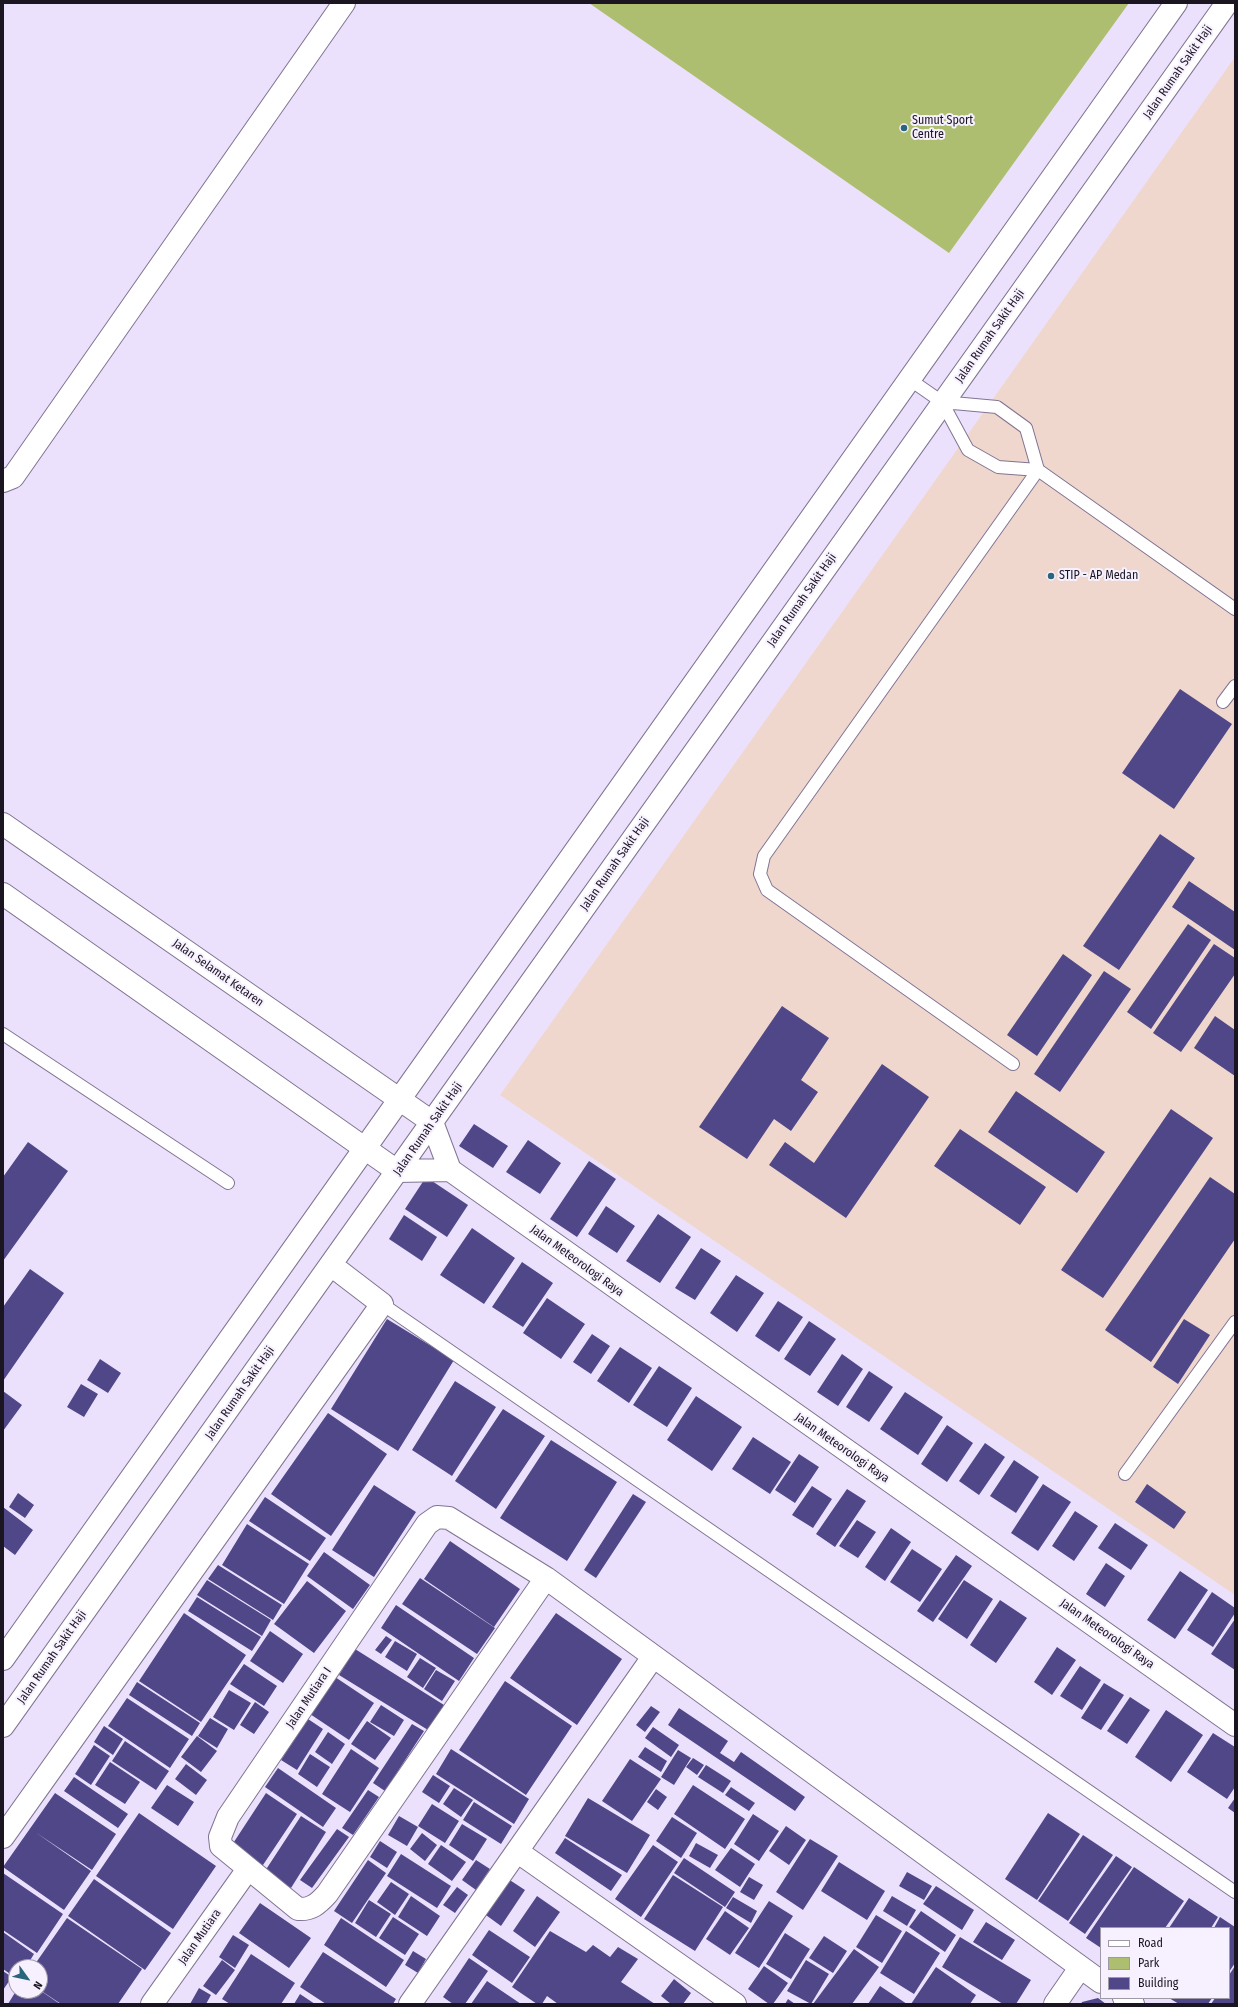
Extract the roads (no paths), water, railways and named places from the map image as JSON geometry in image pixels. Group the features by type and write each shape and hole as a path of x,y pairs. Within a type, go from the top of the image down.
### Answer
{"street":[{"path":"3,481 12,477 344,3"},
{"path":"3,1659 1176,3"},
{"name":"Jalan Rumah Sakit Haji","path":"3,1726 942,402 1227,3"},
{"name":"Jalan Selamat Ketaren","path":"3,824 432,1122"},
{"path":"3,894 398,1171 450,1170 432,1122"},
{"name":"Jalan Meteorologi Raya","path":"450,1170 1235,1725"},
{"path":"3,1837 382,1304 330,1265"},
{"name":"Jalan Mutiara I","path":"248,1869 221,1846 220,1837 223,1825 427,1524 437,1517 449,1518 546,1578"},
{"path":"248,1869 298,1909 306,1909 320,1902 546,1578 1100,1981"},
{"path":"410,2004 518,1852 653,1657"},
{"path":"518,1852 735,2004"},
{"name":"Jalan Mutiara","path":"152,2004 248,1869"},
{"path":"1055,2004 1080,1968"}],"lane":[{"path":"909,379 942,402 968,450 998,468 1038,470 1235,609"},
{"path":"942,402 996,407 1002,411 1026,428 1038,470"},
{"path":"1013,1064 767,890 762,882 760,874 764,856 1038,470"},
{"path":"1223,702 1235,686"},
{"path":"3,1034 228,1183"},
{"path":"382,1304 1235,1892"},
{"path":"1125,1474 1235,1322"}],"place":[{"name":"Sumut Sport Centre","path":"904,128"},
{"name":"STIP - AP Medan","path":"1051,576"}]}
